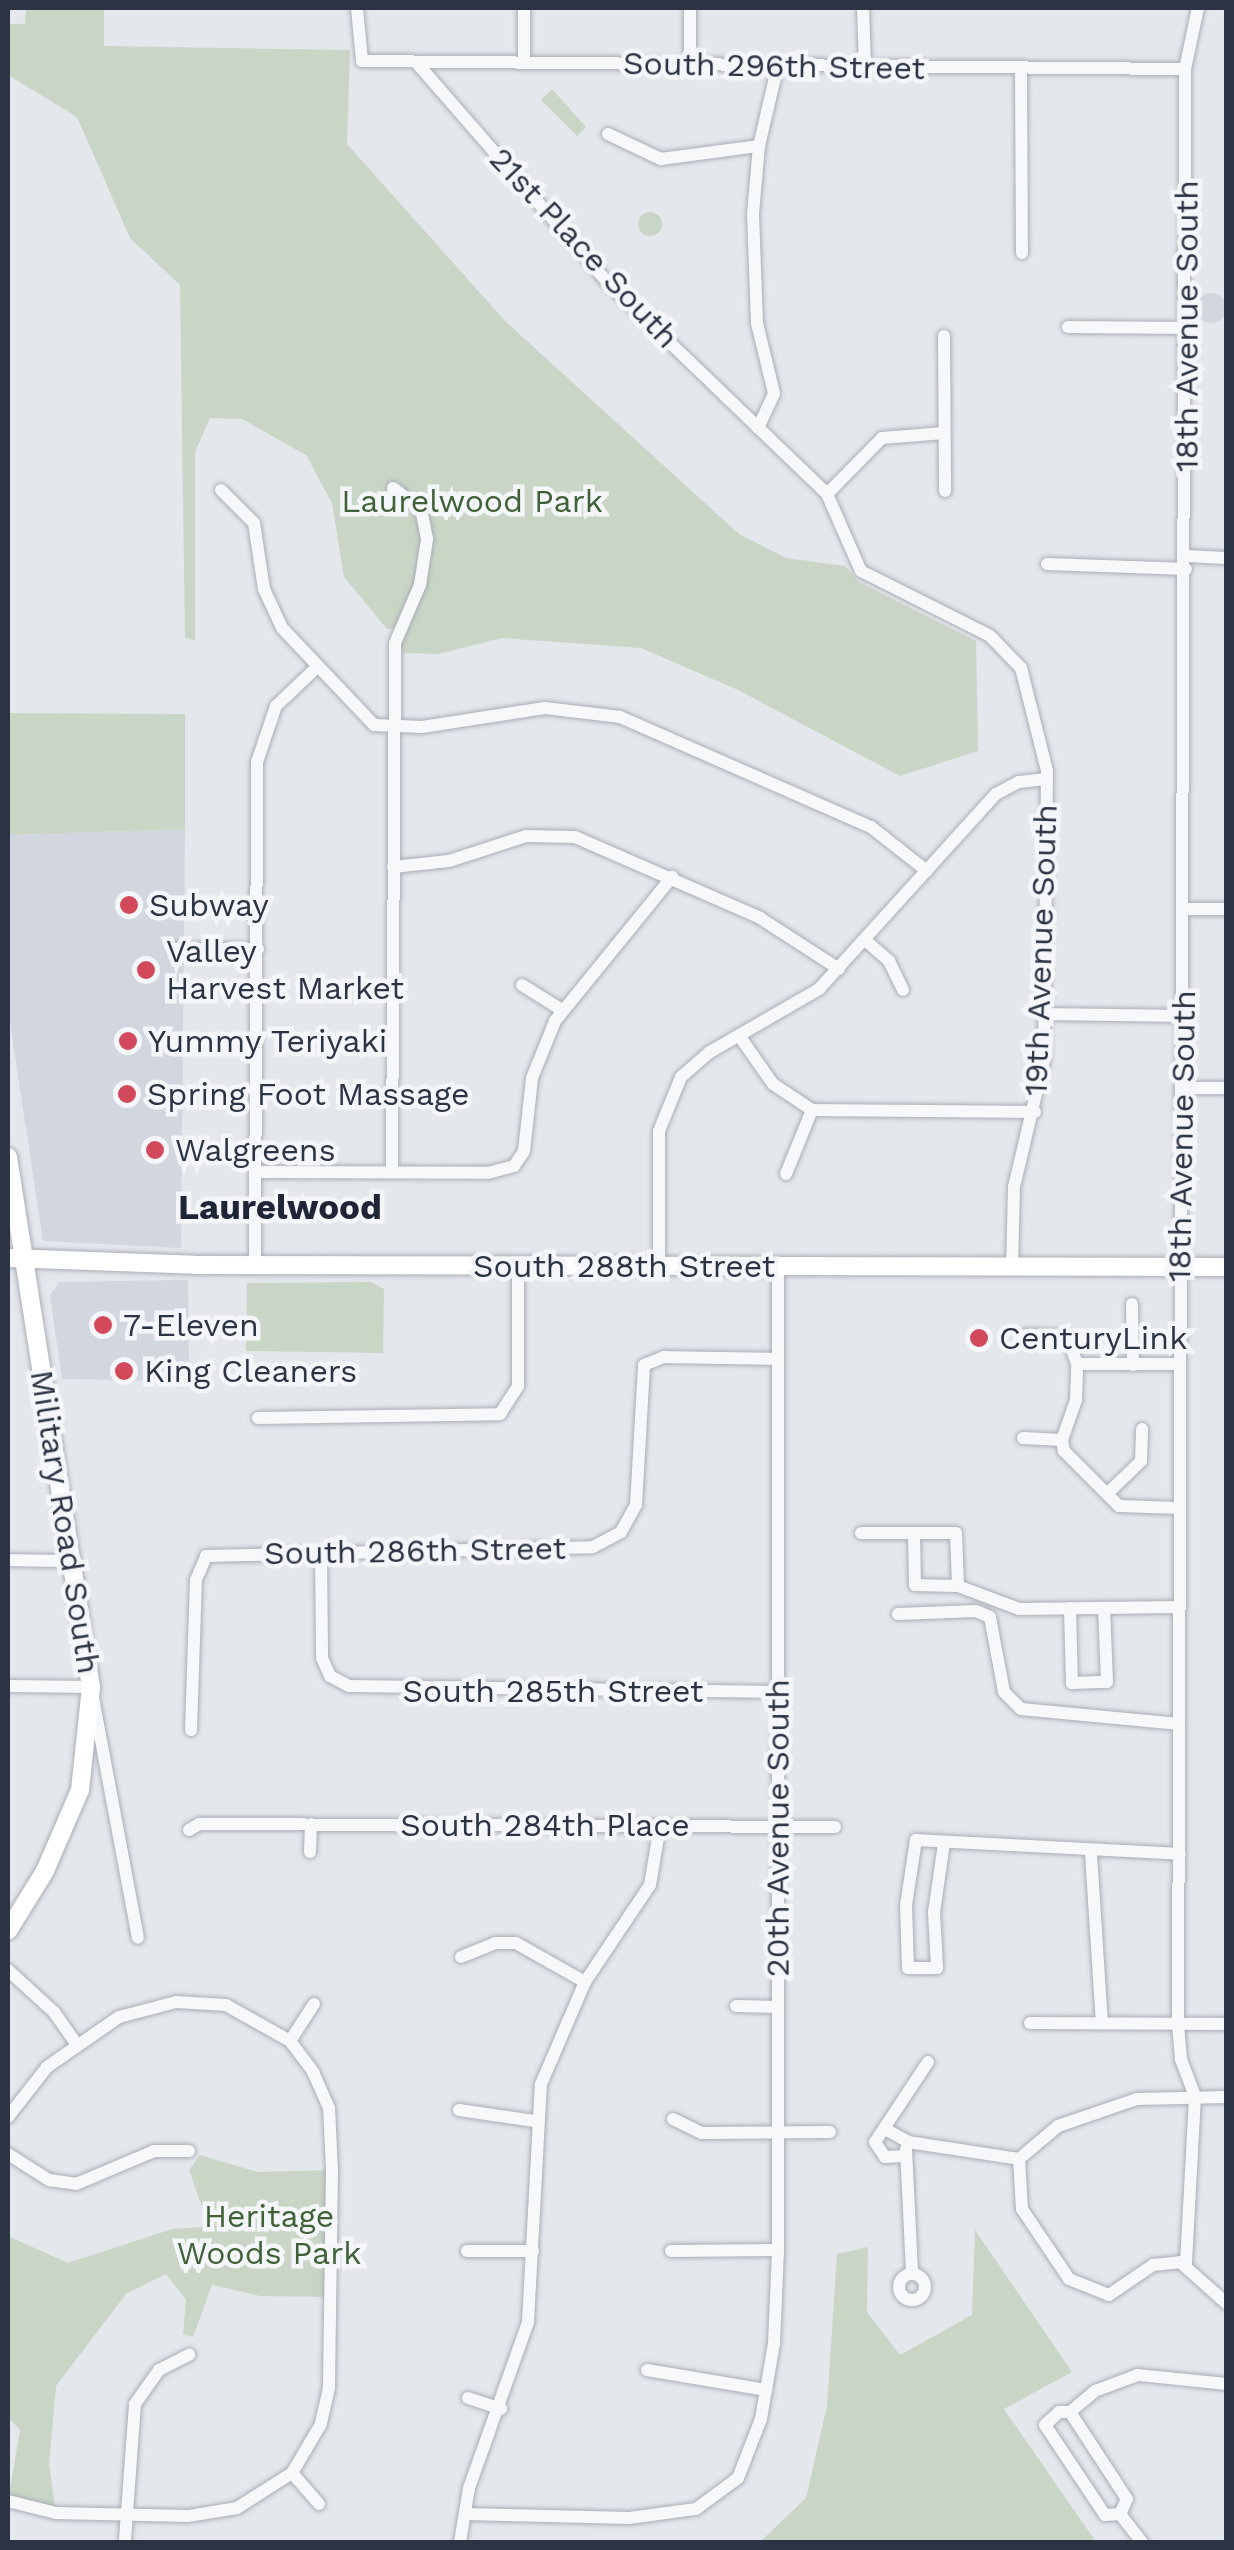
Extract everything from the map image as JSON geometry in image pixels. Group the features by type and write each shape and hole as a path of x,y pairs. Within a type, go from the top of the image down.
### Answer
{"main road":[{"name":"Military Road South","path":"8,1157 12,1261 75,1560 91,1687 89,1744 74,1804 45,1871 8,1931"},
{"name":"South 288th Street","path":"12,1261 1226,1267"}],"street":[{"name":"South 296th Street","path":"357,8 362,61 1185,69"},
{"path":"524,8 524,63"},
{"path":"690,8 690,64"},
{"path":"864,8 864,66"},
{"name":"18th Avenue South","path":"1186,2263 1195,2096 1180,2059 1178,2025 1185,69 1198,8"},
{"name":"21st Place South","path":"416,62 608,284 826,494"},
{"path":"758,428 774,393 755,300 759,146 778,65"},
{"path":"1021,69 1022,253"},
{"path":"608,134 661,159 759,146"},
{"path":"1068,326 1187,328"},
{"path":"944,336 945,491"},
{"path":"826,494 882,438 944,433"},
{"path":"392,1172 396,635 420,585 427,534 421,509 393,488"},
{"path":"221,490 251,518 271,608 316,668 358,714 394,728 529,708 620,718 870,828 927,871"},
{"name":"19th Avenue South","path":"826,494 861,571 1002,644 1016,658 1029,693 1047,779 1044,1014 1036,1112 1014,1187 1012,1267"},
{"path":"1048,564 1226,558"},
{"path":"256,1265 260,744 276,706 316,668"},
{"path":"659,1266 664,1110 686,1070 797,1006 840,969 996,794 1019,782 1047,779"},
{"path":"392,867 438,863 515,838 554,834 672,877 786,931 840,969"},
{"path":"256,1172 497,1172 518,1162 532,1078 562,1010 632,934 672,877"},
{"path":"1184,909 1226,909"},
{"path":"865,940 890,961 903,990"},
{"path":"175,949 258,949"},
{"path":"522,985 562,1010"},
{"path":"1044,1014 1183,1016"},
{"path":"740,1037 773,1084 812,1110 1036,1112"},
{"path":"1182,1088 1226,1088"},
{"path":"786,1174 812,1110"},
{"path":"258,1418 474,1419 506,1411 518,1386 518,1266"},
{"name":"20th Avenue South","path":"465,2514 628,2518 696,2509 738,2478 766,2390 778,2250 778,1266"},
{"path":"1132,1304 1133,1364"},
{"path":"1026,1334 1067,1336 1077,1364 1076,1400 1062,1440 1064,1452 1120,1506 1179,1508"},
{"name":"South 286th Street","path":"191,1730 196,1580 206,1556 558,1552 593,1547 621,1532 640,1492 644,1365 664,1358 777,1359"},
{"path":"1077,1364 1180,1364"},
{"path":"1107,1494 1141,1461 1142,1429"},
{"path":"1023,1438 1062,1440"},
{"path":"862,1533 956,1533 958,1586"},
{"path":"914,1533 915,1585 958,1586 1019,1609 1179,1607"},
{"name":"South 285th Street","path":"322,1554 320,1638 330,1676 349,1686 381,1690 779,1692"},
{"path":"8,1560 75,1560"},
{"path":"1070,1608 1072,1683 1107,1682 1104,1608"},
{"path":"898,1614 976,1611 990,1617 1004,1692 1021,1709 1180,1724"},
{"path":"8,1686 91,1687 138,1938"},
{"name":"South 284th Place","path":"189,1830 199,1824 836,1827"},
{"path":"310,1852 311,1824"},
{"path":"460,2542 465,2514 528,2322 534,2120 551,2050 585,1982 650,1885 660,1826"},
{"path":"944,1842 934,1912 936,1968 908,1968 906,1905 916,1840 944,1842 1091,1854 1180,1854"},
{"path":"1091,1854 1102,2022"},
{"path":"461,1957 496,1942 516,1942 585,1982"},
{"path":"8,1970 54,2012 75,2042"},
{"path":"8,2117 75,2042 145,2007 201,2001 252,2016 290,2041 320,2086 332,2139 329,2388 321,2424 292,2473 237,2508 188,2516 56,2513 8,2500"},
{"path":"290,2041 314,2004"},
{"path":"736,2006 778,2007"},
{"path":"1030,2023 1226,2024"},
{"path":"928,2062 876,2148 885,2157 906,2149 1019,2159 1066,2123 1138,2099 1226,2097"},
{"path":"459,2110 534,2120"},
{"path":"673,2119 702,2133 830,2132"},
{"path":"885,2129 906,2149 912,2194 912,2273"},
{"path":"8,2154 49,2180 76,2184 154,2151 189,2150"},
{"path":"1019,2159 1022,2210 1054,2265 1080,2287 1115,2294 1153,2266 1186,2263 1226,2303"},
{"path":"671,2252 778,2250"},
{"path":"467,2252 532,2252"},
{"path":"125,2540 135,2404 159,2370 189,2355"},
{"path":"646,2370 766,2390"},
{"path":"1120,2514 1105,2516 1044,2425 1059,2412 1070,2412 1095,2391 1138,2375 1226,2384"},
{"path":"468,2398 501,2409"},
{"path":"1070,2412 1127,2499 1120,2514"},
{"path":"292,2473 319,2504"},
{"path":"1120,2514 1142,2542"}],"shaded area":[{"path":"1211,293 1222,297 1226,308 1222,319 1211,323 1200,319 1196,308 1200,297"},
{"path":"185,829 181,1248 43,1241 8,1009 8,835"},
{"path":"188,1280 189,1381 62,1379 50,1296 59,1282"}],"green space":[{"name":"Laurelwood Park","path":"26,8 104,8 104,46 350,50 347,144 506,322 739,534 786,558 845,566 859,582 976,641 978,751 900,776 738,690 641,648 502,638 438,654 398,653 398,629 387,629 344,577 332,503 306,455 242,419 210,418 195,452 195,640 185,638 180,285 130,238 77,117 8,75 8,24 25,24"},
{"path":"552,89 586,127 577,136 541,100"},
{"path":"650,212 662,224 650,236 638,224"},
{"path":"8,713 185,714 185,829 8,835"},
{"path":"371,1282 384,1289 383,1353 246,1351 247,1283"},
{"name":"Heritage Woods Park","path":"200,2155 258,2172 332,2170 331,2297 260,2296 212,2285 193,2337 183,2334 186,2300 166,2274 126,2294 56,2386 49,2464 56,2513 8,2501 20,2430 8,2417 8,2236 68,2263 172,2229 202,2227 207,2221 189,2170"},
{"path":"975,2230 1072,2372 1004,2409 1096,2542 760,2542 806,2498 827,2406 837,2254 868,2247 867,2312 900,2355 972,2315"}],"place":[{"name":"Subway","path":"129,905"},
{"name":"Valley Harvest Market","path":"146,970"},
{"name":"Yummy Teriyaki","path":"128,1041"},
{"name":"Spring Foot Massage","path":"127,1094"},
{"name":"Walgreens","path":"155,1150"},
{"name":"7-Eleven","path":"103,1325"},
{"name":"CenturyLink","path":"979,1338"},
{"name":"King Cleaners","path":"124,1371"}],"district":[{"name":"Laurelwood","path":"280,1207"}]}
